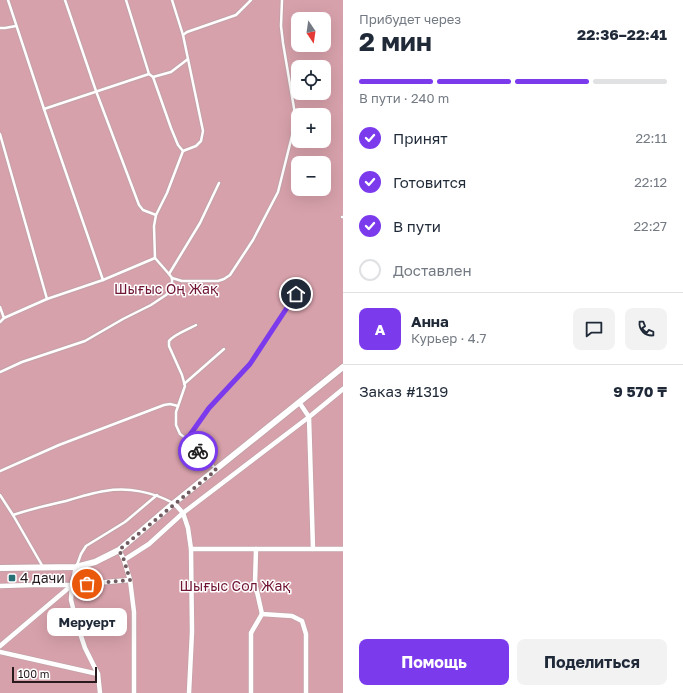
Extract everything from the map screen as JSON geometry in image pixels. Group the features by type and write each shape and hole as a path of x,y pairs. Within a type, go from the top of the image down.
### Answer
{"street":[{"path":"0,568 76,567 95,562 119,550 174,503 343,367"},
{"path":"124,560 149,544 183,513 309,417 343,389"},
{"path":"299,402 309,417 313,549"},
{"path":"174,503 183,513 188,528 191,548 192,632 189,693"},
{"path":"191,548 343,549"},
{"path":"251,693 251,634 262,614 255,583 256,549"},
{"path":"119,550 124,560 130,580 134,612 134,693"},
{"path":"76,567 72,585 71,600 85,648 98,674 100,693"},
{"path":"0,586 72,585 130,580"},
{"path":"0,646 72,585"},
{"path":"262,614 292,616 302,621 306,634 306,693"},
{"path":"0,652 98,674"}],"lane":[{"path":"8,0 44,109 104,280"},
{"path":"65,0 96,91 139,205 143,210 156,215"},
{"path":"126,0 149,74 153,77 170,128 178,145 183,151"},
{"path":"172,0 183,35 203,131 201,141 196,146 183,151 167,193 156,215 154,226 155,258 172,278 182,281 218,281 230,275 253,240 278,192 296,120 281,26 282,0"},
{"path":"183,35 236,16 251,0"},
{"path":"0,28 16,26"},
{"path":"153,77 171,72 188,59"},
{"path":"44,109 149,74"},
{"path":"0,134 47,299"},
{"path":"169,274 200,223 219,183"},
{"path":"0,322 4,318 47,299 104,280 155,258"},
{"path":"0,372 22,362 85,341 151,305 170,291 172,278"},
{"path":"187,439 209,408 250,364 304,282"},
{"path":"0,307 4,318"},
{"path":"196,325 172,337 169,341 185,386 176,412 176,425 180,434 187,439 216,470"},
{"path":"184,384 224,349"},
{"path":"0,471 164,405 170,404 178,406"},
{"path":"13,515 30,509 105,491 141,491 158,495 174,503"},
{"path":"0,495 44,568"},
{"path":"76,567 86,546 124,522 158,495"}],"green space":[{"name":"Шығыс Оң Жақ","path":"0,0 343,0 343,693 0,693"}],"way so far":[{"path":"87,584 130,580 124,560 119,550 174,503 216,470 198,451"}],"place":[{"name":"4 дачи","path":"12,578"},
{"name":"Меруерт","path":"87,584"}],"route":[{"path":"198,451 187,439 209,408 250,364 296,294"}],"park label":[{"name":"Шығыс Сол Жақ","path":"235,586"}]}
